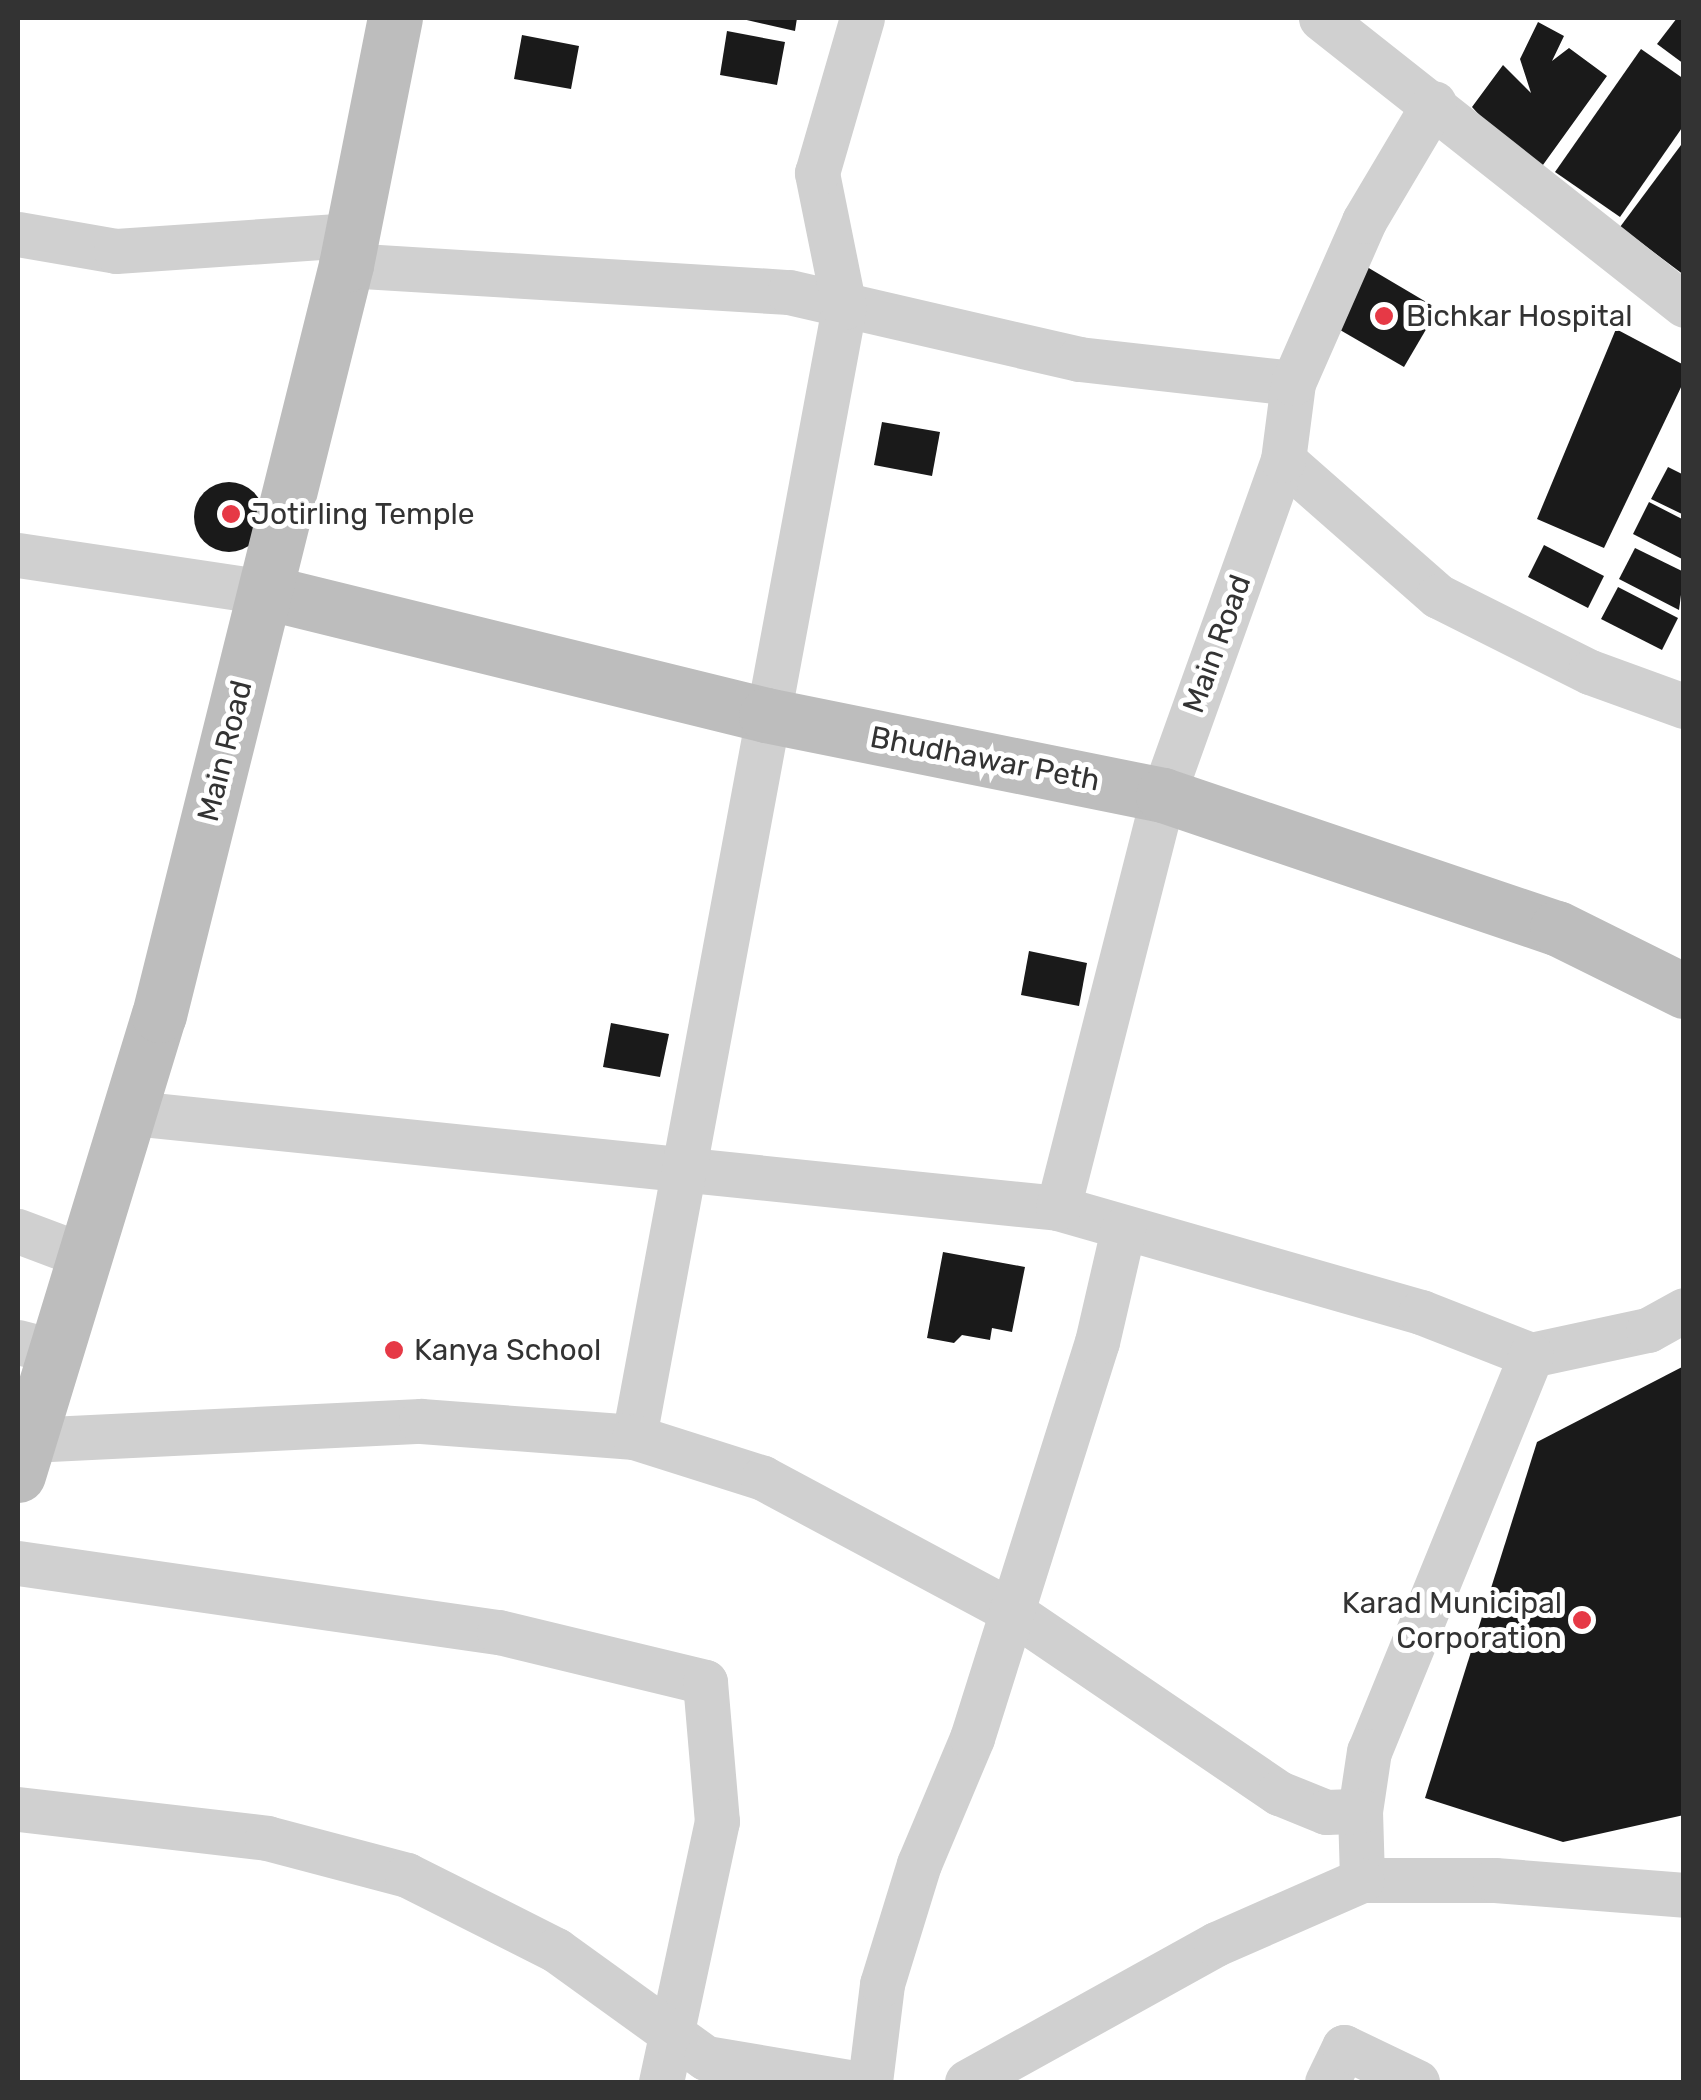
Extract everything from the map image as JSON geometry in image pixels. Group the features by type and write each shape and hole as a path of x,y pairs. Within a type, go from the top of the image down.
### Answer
{"street":[{"name":"Main Road","path":"23,1457 37,1347 87,1257 133,1113 349,250 395,18"},
{"path":"634,1437 844,307 817,174 862,18"},
{"path":"1321,18 1434,103 1684,304"},
{"name":"Main Road","path":"1058,1208 1164,795 1283,460 1293,384 1364,221 1434,103"},
{"path":"18,234 116,250 349,250 789,292 1079,359 1293,384"},
{"path":"1283,460 1438,596 1590,672 1684,706"},
{"path":"18,556 266,592"},
{"name":"Bhudhawar Peth","path":"266,592 766,714 1164,795 1557,928 1684,990"},
{"path":"133,1113 1058,1208 1421,1312 1532,1355 1648,1330 1684,1310"},
{"path":"870,2082 882,1984 1011,1611 1097,1342 1123,1228"},
{"path":"18,1231 87,1257"},
{"path":"1362,1880 1360,1812 1370,1751 1532,1355"},
{"path":"23,1457 421,1421 634,1437 763,1478 1011,1611 1278,1793 1326,1812 1360,1812"},
{"path":"18,1563 499,1632 705,1682 718,1821 661,2082"},
{"path":"18,1809 267,1838 407,1875 556,1950 672,2038 706,2058 850,2082"},
{"path":"968,2082 1216,1944 1362,1880 1495,1880 1684,1896"},
{"path":"1326,2082 1344,2047 1417,2082"}],"building":[{"path":"738,18 797,18 795,31"},
{"path":"1677,18 1684,18 1684,64 1657,44"},
{"path":"1538,22 1564,36 1552,61 1569,48 1607,76 1535,176 1472,107 1503,65 1531,93 1520,59"},
{"path":"727,31 785,42 777,85 720,75"},
{"path":"522,35 579,46 571,89 514,79"},
{"path":"1641,49 1684,79 1684,125 1620,217 1555,172"},
{"path":"1684,141 1684,275 1620,227"},
{"path":"1362,264 1438,309 1404,367 1328,323"},
{"path":"1616,329 1684,365 1684,381 1604,548 1537,519"},
{"path":"882,422 940,432 932,476 874,465"},
{"path":"1668,467 1684,475 1684,515 1651,499"},
{"name":"Jotirling Temple","path":"229,482 254,492 264,517 254,542 229,552 204,542 194,517 204,492"},
{"path":"1649,502 1684,520 1684,560 1633,534"},
{"path":"1544,545 1604,576 1588,608 1528,577"},
{"path":"1635,548 1684,572 1679,610 1619,579"},
{"path":"1618,587 1678,618 1662,650 1601,619"},
{"path":"1029,951 1087,963 1079,1006 1021,995"},
{"path":"611,1023 669,1034 660,1077 603,1067"},
{"path":"943,1252 1025,1267 1012,1332 992,1328 990,1340 962,1335 954,1343 927,1338"},
{"name":"Karad Municipal Corporation","path":"1684,1366 1684,1815 1563,1842 1425,1798 1537,1442"}],"place":[{"name":"Bichkar Hospital","path":"1384,316"},
{"name":"Jotirling Temple","path":"231,514"},
{"name":"Kanya School","path":"394,1350"},
{"name":"Karad Municipal Corporation","path":"1582,1620"}]}
